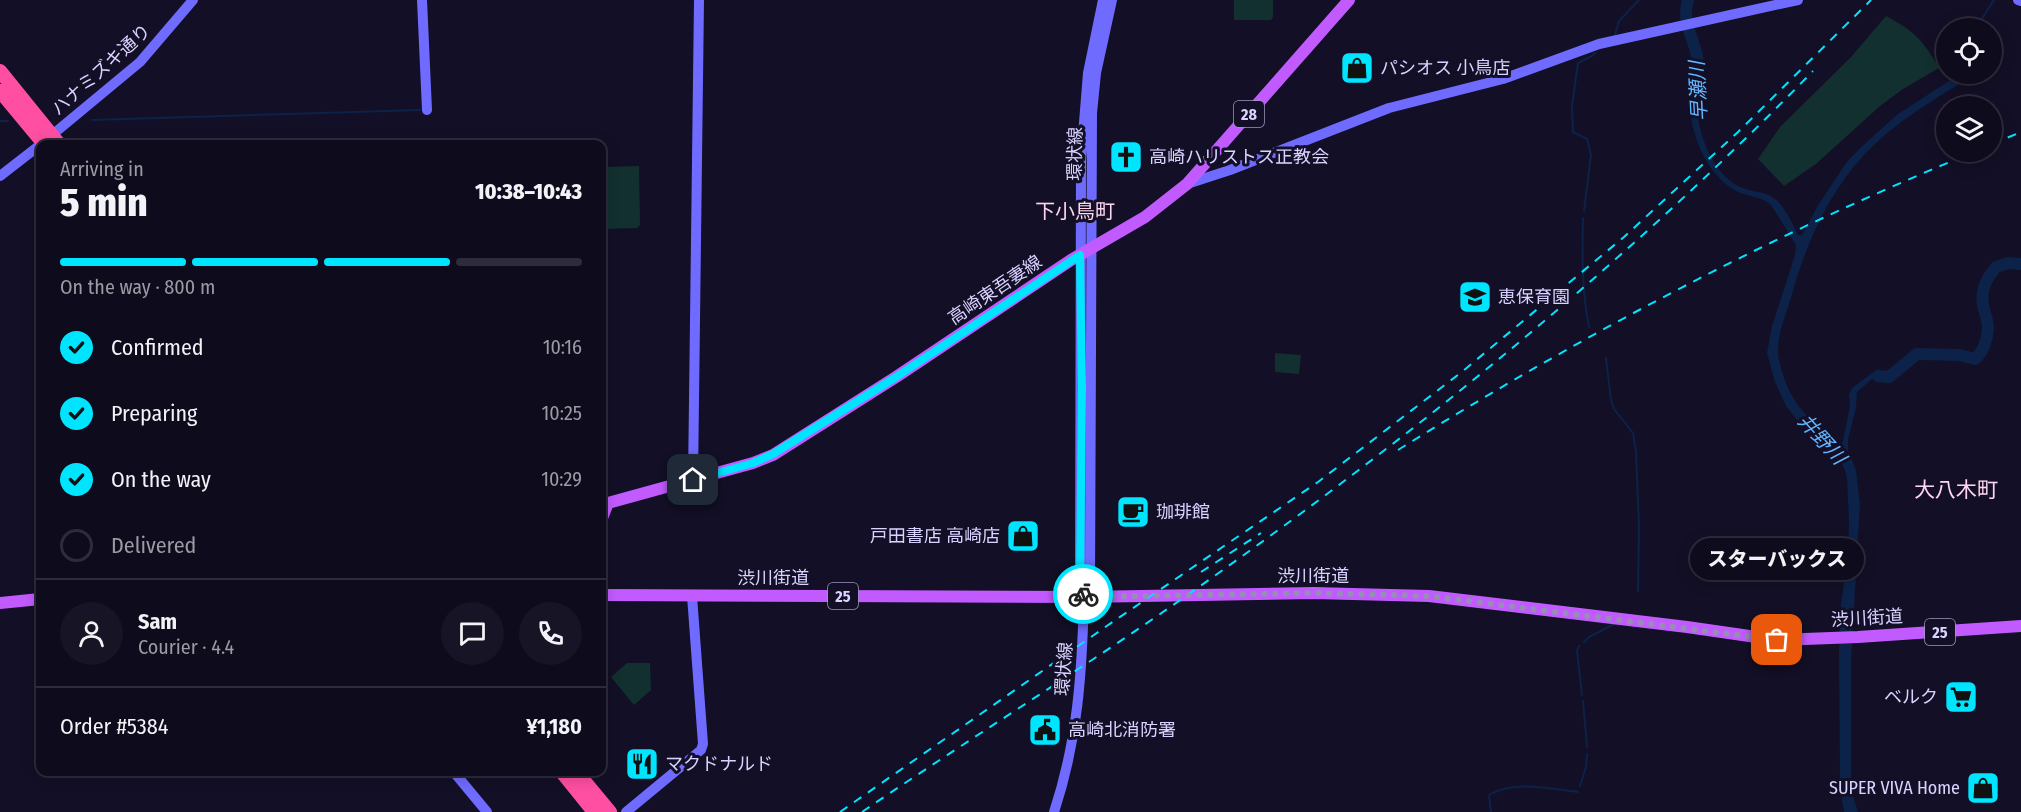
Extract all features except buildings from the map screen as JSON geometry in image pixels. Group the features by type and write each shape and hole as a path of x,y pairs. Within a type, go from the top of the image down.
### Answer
{"highway":[{"path":"0,71 45,140"},
{"path":"0,91 44,140"},
{"path":"565,776 594,812"},
{"path":"580,776 610,812"}],"main road":[{"name":"高崎東吾妻線","path":"606,508 608,503 753,463 773,454 896,377 1085,252 1141,220 1186,184 1349,0"},
{"name":"渋川街道","path":"606,596 1084,597 1314,593 1429,596 1777,640 1832,639 2021,626"},
{"path":"0,603 36,599"}],"street":[{"name":"ハナミズキ通り","path":"50,140 140,62 193,0"},
{"path":"422,0 427,110"},
{"path":"693,480 699,0"},
{"name":"環状線","path":"1085,252 1084,113 1088,73 1103,0"},
{"name":"環状線","path":"1054,812 1066,770 1078,706 1084,597 1080,584 1085,252 1096,73 1112,0"},
{"path":"1186,184 1230,170 1389,108 1503,79 1599,44 1798,0"},
{"name":"ハナミズキ通り","path":"0,177 36,151"},
{"path":"626,812 700,750 704,744 692,596"},
{"path":"457,776 487,812"}],"green space":[{"path":"1234,0 1273,0 1273,17 1271,20 1234,20"},
{"path":"1886,16 1917,37 1936,63 1936,70 1880,106 1816,164 1784,186 1758,159 1780,127 1851,57"},
{"path":"639,166 640,225 637,228 606,229 606,167"},
{"path":"1275,353 1301,355 1299,374 1275,372"},
{"path":"627,663 650,663 651,690 634,705 611,677"}],"water":[{"name":"井野川","path":"1944,84 1960,84 1941,96 1936,96 1936,99 1890,131 1852,169 1819,221 1803,259 1779,337 1779,360 1785,382 1801,408 1839,448 1843,441 1852,388 1872,373 1894,375 1889,380 1872,379 1857,392 1856,408 1848,439 1848,451 1856,470 1860,505 1851,660 1851,790 1858,812 1844,812 1840,789 1839,654 1840,612 1848,552 1847,478 1837,456 1801,425 1786,406 1775,382 1767,353 1772,326 1795,255 1796,245 1771,205 1736,191 1716,174 1701,151 1696,138 1689,98 1696,99 1702,137 1713,161 1730,180 1740,187 1767,194 1775,199 1786,211 1798,235 1802,235 1817,207 1846,163 1898,114"}],"waterway":[{"path":"1615,35 1619,21 1639,0"},
{"name":"早瀬川","path":"1688,0 1687,23 1698,64 1694,91 1695,113"},
{"path":"1982,18 1994,0"},
{"path":"1584,211 1591,155 1587,139 1573,132 1572,106 1578,63 1595,53"},
{"path":"92,120 420,110"},
{"path":"0,121 8,121"},
{"path":"1583,218 1583,273 1589,327"},
{"path":"1878,376 1889,377 1917,354 1959,355 1975,359 1983,350 1987,334 1988,327 1982,299 1986,282 1996,267 2008,263 2021,264"},
{"path":"1606,358 1611,400 1614,409 1633,433 1636,452 1639,527 1638,591"},
{"path":"1584,642 1614,624"},
{"path":"1579,646 1577,651 1582,695"},
{"path":"1583,701 1587,747"},
{"path":"1580,786 1586,767 1587,754"},
{"path":"1491,812 1489,795 1499,790 1533,787 1578,792"}],"railway":[{"path":"840,812 1318,482 1463,371 1624,237 1738,132 1871,0"},
{"path":"862,812 1176,603 1376,457 1453,397 1601,272 1674,207 1813,71"},
{"path":"2002,140 2021,132"},
{"path":"1398,450 1537,366 1680,289 1825,217 1951,162"},
{"path":"1201,572 1261,533"}],"way so far":[{"path":"1083,594 1084,597 1314,593 1429,596 1777,640"}],"place":[{"name":"パシオス 小鳥店","path":"1357,68"},
{"name":"高崎ハリストス正教会","path":"1126,157"},
{"name":"恵保育園","path":"1475,297"},
{"name":"珈琲館","path":"1133,512"},
{"name":"戸田書店 高崎店","path":"1023,536"},
{"name":"スターバックス","path":"1777,640"},
{"name":"ベルク","path":"1961,697"},
{"name":"高崎北消防署","path":"1045,730"},
{"name":"マクドナルド","path":"642,764"},
{"name":"SUPER VIVA Home","path":"1983,788"}],"district":[{"name":"下小鳥町","path":"1075,211"},
{"name":"大八木町","path":"1956,490"}],"route":[{"path":"693,480 762,460 801,438 1080,255 1082,388 1080,584 1083,594"}]}
